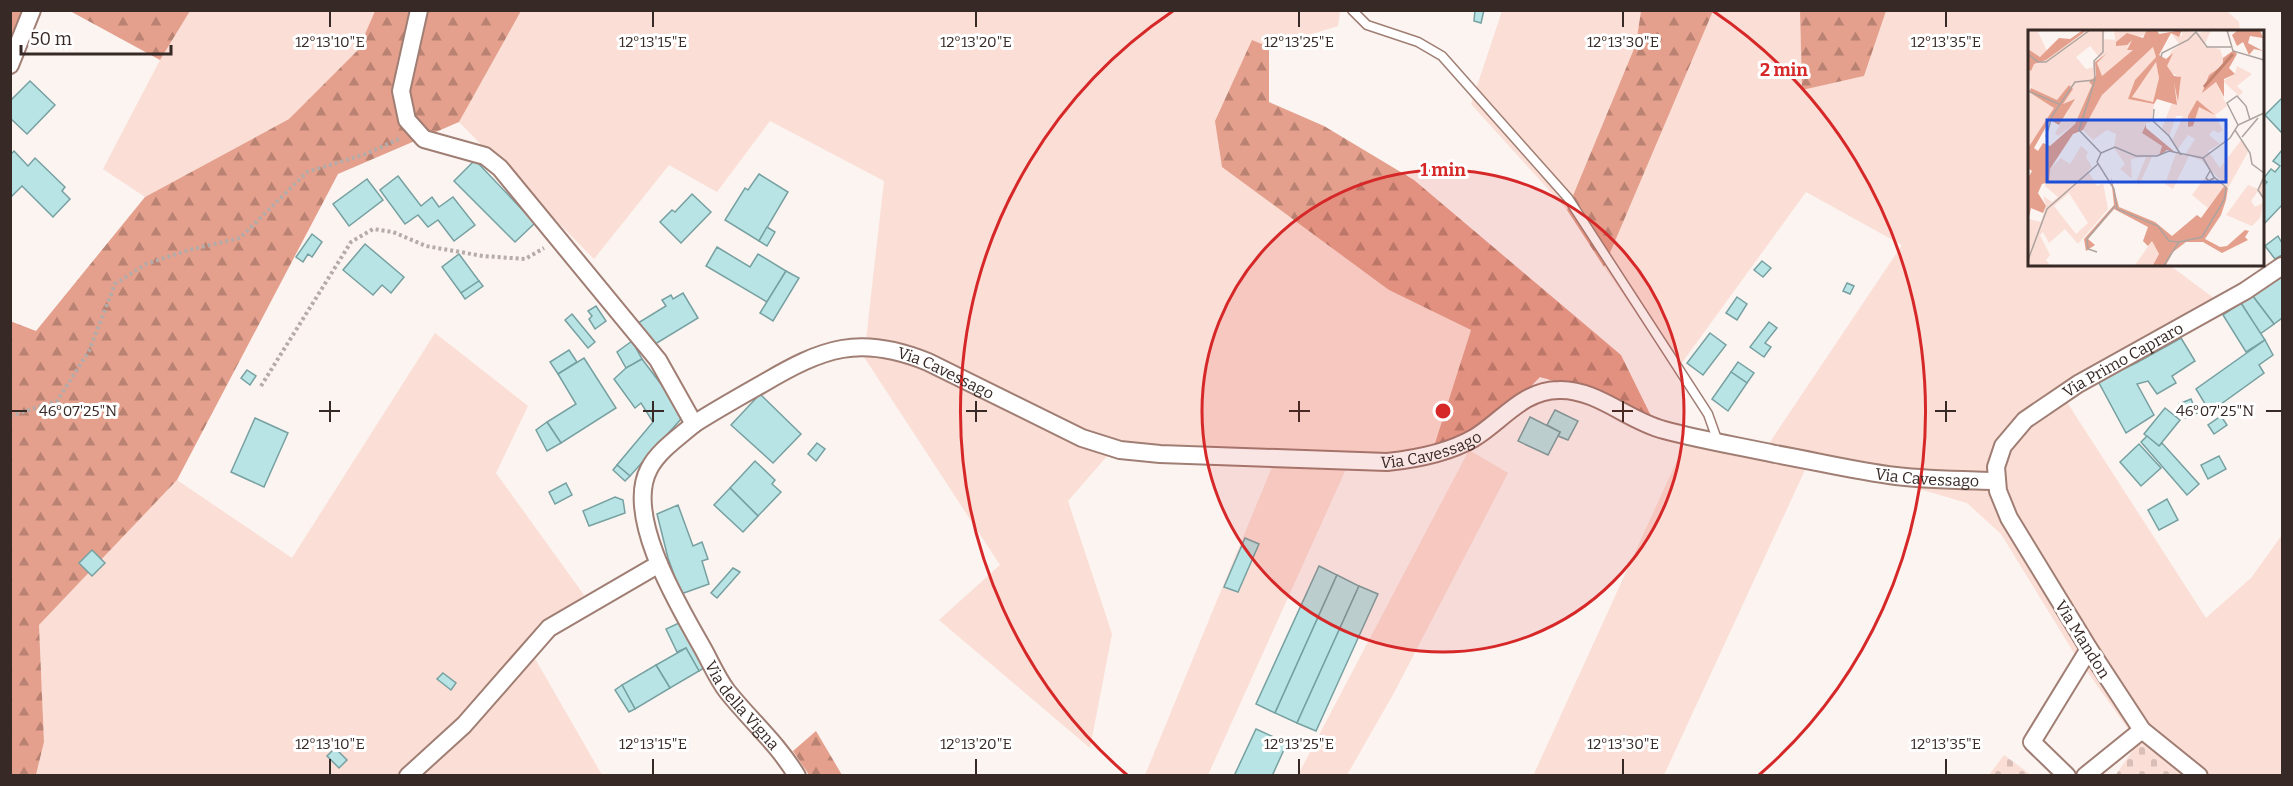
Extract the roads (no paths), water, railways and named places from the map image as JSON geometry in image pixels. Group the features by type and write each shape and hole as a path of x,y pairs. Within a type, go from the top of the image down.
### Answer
{"street":[{"path":"10,65 32,10"},
{"path":"419,10 401,91 407,120 424,139 485,156 494,162 560,238 658,360 694,424"},
{"name":"Via Primo Capraro","path":"1996,481 1999,456 2003,446 2025,420 2078,384 2245,291 2283,266"},
{"name":"Via Cavessago","path":"658,564 647,531 643,504 643,489 649,468 694,424 787,369 821,353 838,349 872,347 908,354 1100,445 1141,453 1386,462 1404,460 1443,451 1472,439 1525,399 1534,394 1556,389 1580,392 1652,427 1718,442 1894,476 1933,480 1996,481"},
{"name":"Via Mandon","path":"1996,481 2000,498 2010,518 2089,649 2142,730 2199,776"},
{"path":"408,776 464,725 549,628 658,564"},
{"name":"Via della Vigna","path":"658,564 726,690 766,734 797,776"},
{"path":"2067,776 2032,742 2089,649"},
{"path":"2085,776 2142,730"}],"lane":[{"path":"1352,10 1367,25 1418,42 1442,56 1568,198 1708,414 1718,442"}]}
